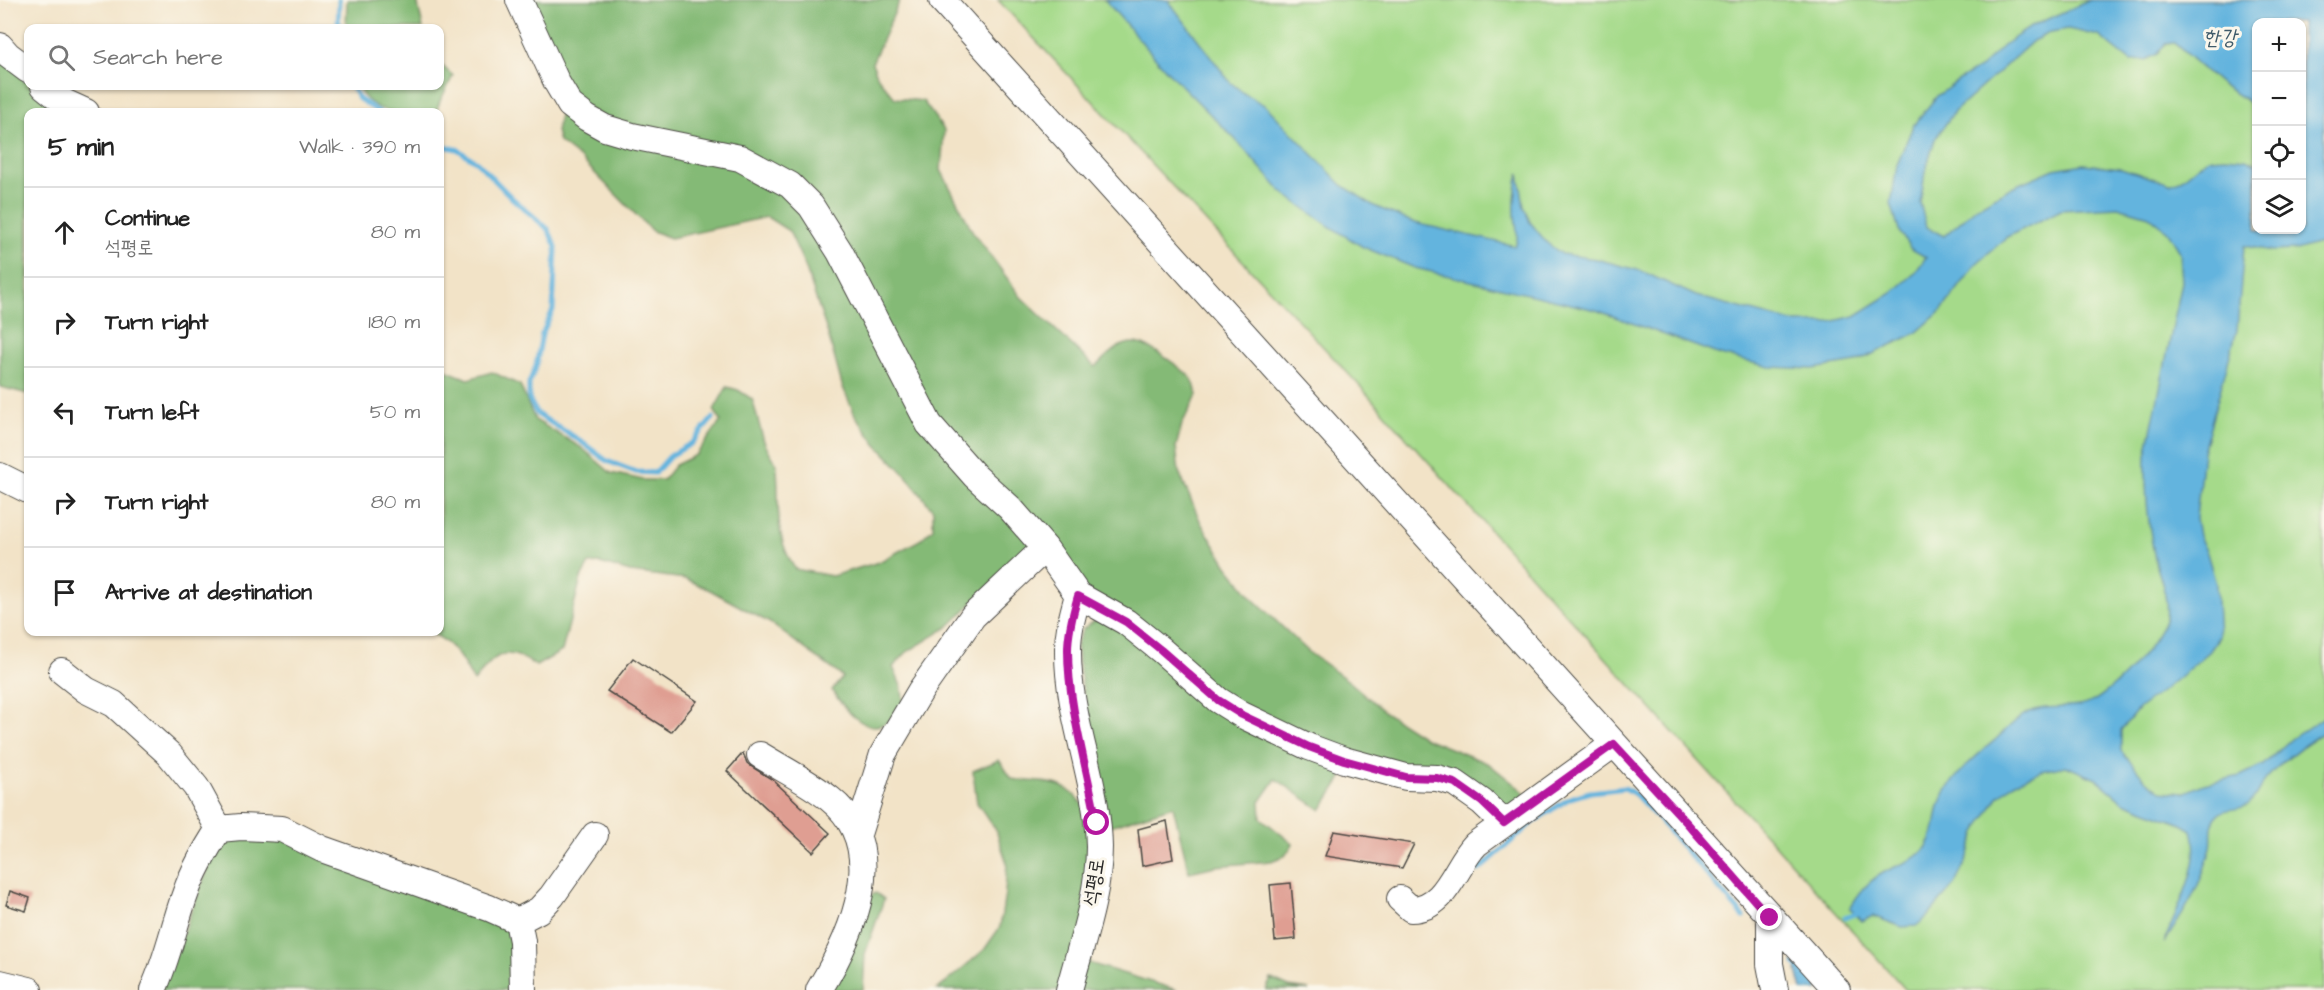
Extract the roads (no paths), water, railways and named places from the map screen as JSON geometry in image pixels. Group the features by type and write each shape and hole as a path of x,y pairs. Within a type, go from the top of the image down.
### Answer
{"street":[{"path":"519,0 557,83 570,105 587,118 605,128 632,136 740,158 790,185 812,206 840,252 929,424 975,476 1010,508 1045,548 1078,596 1126,622 1218,700 1242,715 1309,747 1354,763 1406,777 1437,778 1455,783 1482,802 1504,823"},
{"path":"942,0 1837,990"},
{"path":"0,46 24,67"},
{"path":"49,90 64,102 77,108"},
{"path":"0,476 24,488"},
{"path":"858,834 883,754 921,690 973,616 1045,548"},
{"name":"석평로","path":"1068,990 1086,926 1097,871 1099,848 1097,823 1070,679 1068,649 1071,618 1078,596"},
{"path":"62,671 86,690 114,704 169,754 196,787 219,829"},
{"path":"1400,899 1411,909 1424,909 1437,899 1453,879 1467,853 1504,823 1614,744"},
{"path":"760,755 830,798 845,814 858,834 864,873 858,903 834,963 819,990"},
{"path":"219,829 242,827 282,829 322,849 489,908 518,921"},
{"path":"153,990 164,967 186,892 199,861 219,829"},
{"path":"518,921 539,910 552,896 595,835"},
{"path":"1770,918 1770,964 1775,990"},
{"path":"518,921 522,941 523,990"},
{"path":"0,983 29,990"}],"water":[{"name":"한강","path":"1105,0 1168,0 1230,82 1266,106 1342,185 1374,206 1415,223 1515,246 1517,235 1515,198 1519,173 1524,207 1530,222 1547,243 1562,254 1596,259 1641,271 1696,296 1796,323 1826,323 1855,316 1892,293 1915,273 1926,257 1911,249 1900,233 1891,204 1897,165 1913,126 1937,96 1981,67 2005,44 2032,26 2090,0 2324,0 2324,242 2296,250 2272,251 2244,246 2237,330 2203,452 2196,518 2199,536 2207,553 2216,584 2219,636 2210,651 2139,708 2121,730 2121,751 2145,779 2161,791 2183,793 2204,784 2240,776 2263,765 2291,739 2324,717 2324,732 2301,747 2280,765 2249,804 2223,811 2216,817 2212,829 2211,848 2200,880 2164,943 2191,872 2194,858 2192,830 2124,802 2096,779 2066,766 2041,771 2014,783 1998,797 1976,832 1968,857 1955,884 1926,918 1916,926 1902,927 1873,916 1862,921 1850,908 1857,897 1877,876 1922,853 1933,835 1938,808 1943,796 1966,766 2029,712 2044,708 2084,705 2106,692 2132,668 2162,627 2167,610 2150,533 2146,455 2182,282 2180,252 2168,232 2149,216 2118,207 2061,210 2007,237 1977,263 1942,310 1916,333 1856,362 1813,369 1770,367 1720,355 1596,310 1415,268 1363,247 1282,192 1235,139 1166,70","holes":["2252,18 2306,18 2306,234 2252,234 2252,162 2247,159 2208,158 2182,179 2170,184 2121,168 2084,164 2054,169 2012,187 1977,207 1944,236 1926,227 1920,202 1926,169 1935,139 1954,112 2033,41 2051,32 2068,29 2099,36 2131,61 2146,60 2157,54 2165,44 2174,43 2219,83 2252,106"]},
{"path":"1799,965 1816,982 1818,990 1802,990 1797,971"}],"waterway":[{"path":"338,24 339,0"},
{"path":"353,90 359,99 373,108"},
{"path":"444,146 457,149 477,162 512,198 548,229 556,247 553,310 542,334 536,366 529,383 529,399 537,414 579,440 607,461 636,472 655,473 670,456 692,443 713,418"},
{"path":"1479,870 1533,822 1570,798 1590,792 1625,788 1636,795 1652,812 1744,917"},
{"path":"1845,917 1861,912"},
{"path":"1795,964 1804,972"}]}
